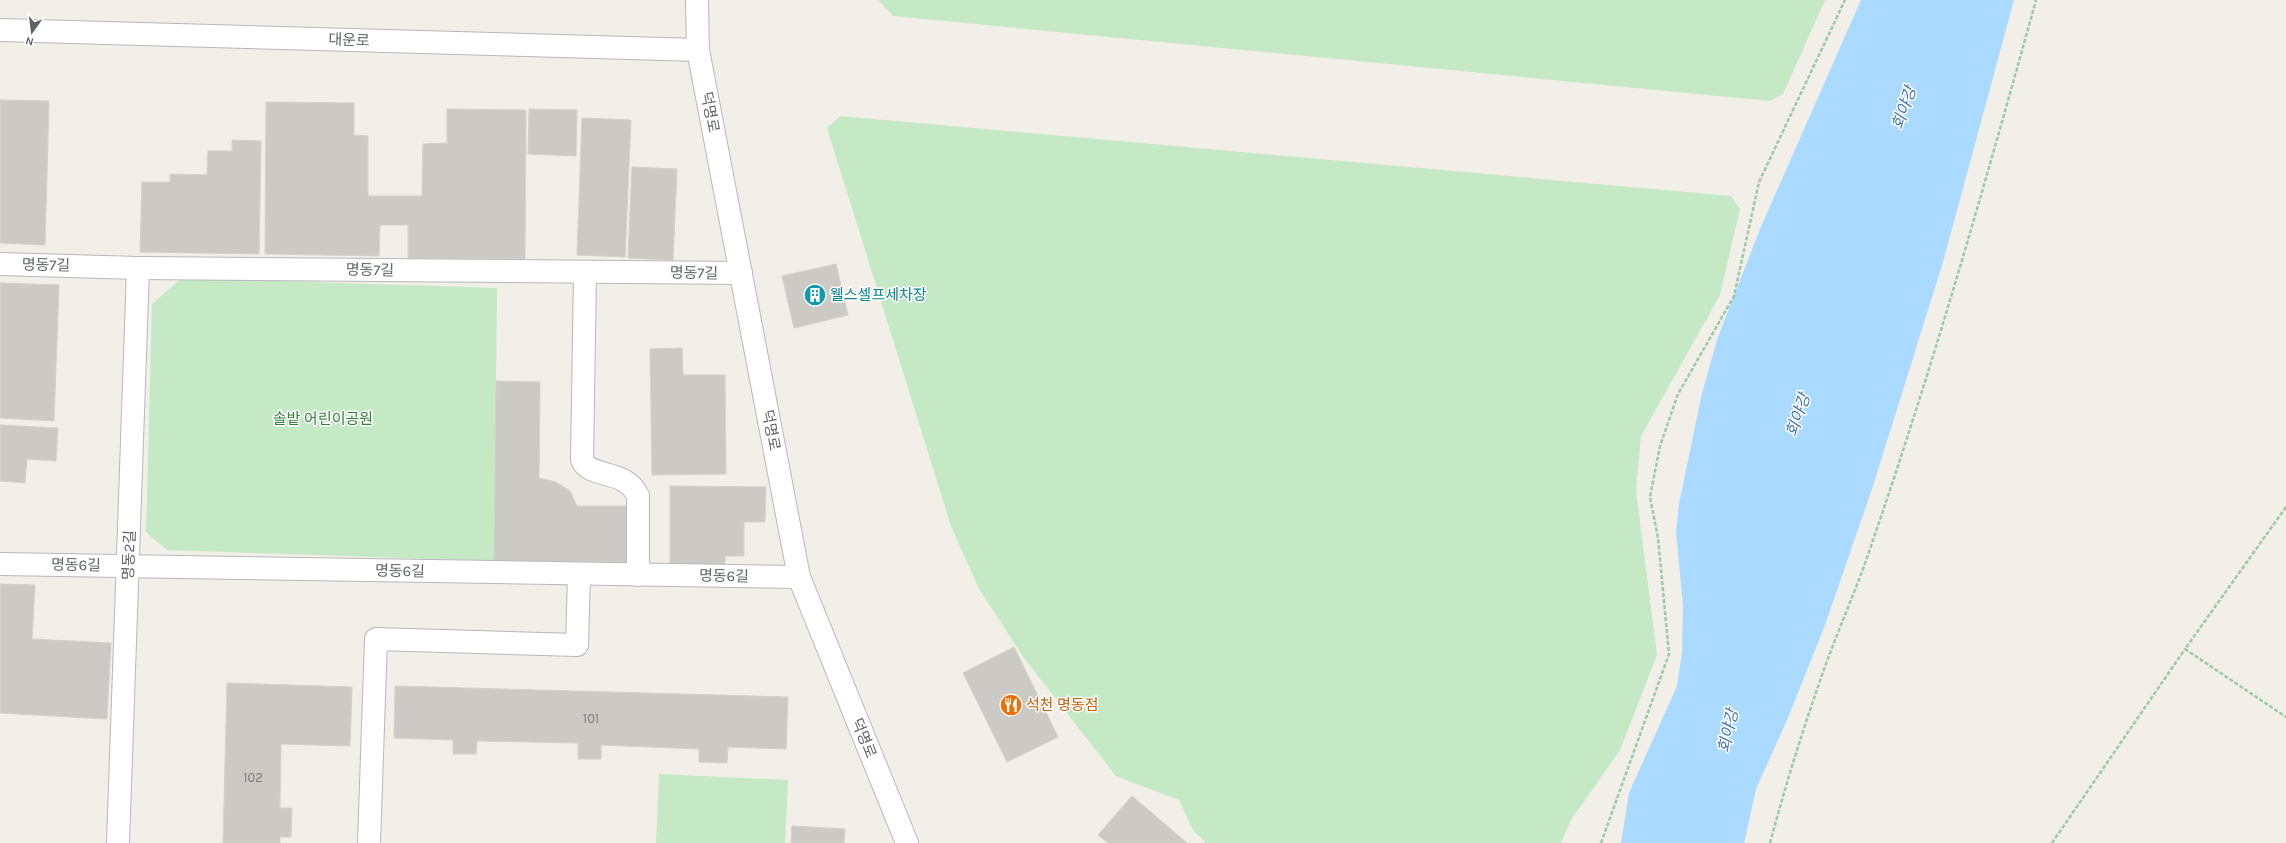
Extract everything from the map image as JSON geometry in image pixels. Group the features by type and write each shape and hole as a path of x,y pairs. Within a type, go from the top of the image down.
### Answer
{"street":[{"name":"덕명로","path":"697,0 698,50 799,577 907,843"},
{"name":"대운로","path":"0,30 698,50"},
{"name":"명동7길","path":"0,264 138,268 740,273"},
{"name":"명동2길","path":"118,843 138,268"},
{"path":"585,272 582,460 589,468 620,477 634,486 638,496 638,575"},
{"name":"명동6길","path":"0,564 799,577"},
{"path":"369,843 376,639 577,645 580,574"}],"path":[{"path":"1601,843 1669,654 1658,538 1650,497 1660,446 1678,394 1734,296 1759,182 1845,0"},
{"path":"1770,843 1791,767 1822,676 1873,542 1920,397 1996,143 2036,0"},
{"path":"2052,843 2185,649 2286,507"},
{"path":"2185,649 2286,717"}],"green space":[{"path":"878,0 1825,0 1783,94 1770,101 893,16"},
{"path":"840,116 1731,196 1740,209 1720,295 1641,436 1636,491 1657,655 1620,750 1571,820 1561,843 1206,843 1193,830 1179,800 1116,776 1024,658 979,589 951,526 827,128"},
{"name":"솔밭 어린이공원","path":"182,278 497,288 494,561 167,550 146,532 152,304"},
{"path":"659,774 788,780 785,843 656,843"}],"water":[{"name":"회야강","path":"1861,0 2014,0 1943,262 1872,489 1825,625 1787,720 1756,789 1744,843 1621,843 1629,793 1677,686 1682,653 1683,606 1676,532 1679,504 1702,393 1718,337 1760,229"}],"building":[{"path":"0,100 49,101 45,245 0,243"},
{"path":"266,102 354,103 354,135 368,136 368,196 422,196 423,144 447,143 447,109 526,110 525,259 408,258 408,225 380,225 379,256 265,254"},
{"path":"529,109 577,110 576,156 528,154"},
{"path":"582,118 631,120 625,257 577,255"},
{"path":"232,140 261,141 259,254 140,252 142,182 170,182 170,174 207,175 208,151 232,151"},
{"path":"632,167 677,169 673,260 628,258"},
{"name":"웰스셀프세차장","path":"836,264 848,315 794,328 782,276"},
{"path":"0,283 59,285 54,421 0,418"},
{"path":"682,348 683,375 725,375 726,474 652,475 650,349"},
{"path":"496,381 540,382 539,478 556,482 570,491 577,506 631,506 631,562 494,561"},
{"path":"0,425 58,428 56,461 27,459 25,483 0,481"},
{"path":"670,486 766,487 765,522 744,522 744,556 725,556 725,570 670,569"},
{"path":"0,584 35,585 32,639 111,643 107,719 0,713"},
{"name":"석천 명동점","path":"1014,647 1058,737 1007,762 963,673"},
{"path":"227,683 352,687 350,746 281,744 280,808 292,808 291,837 280,837 280,843 223,843"},
{"path":"395,686 788,697 786,749 728,747 727,763 699,762 699,749 601,745 601,759 578,759 578,743 477,741 476,754 453,754 453,740 394,738"},
{"path":"1132,796 1187,843 1108,843 1098,835"},
{"path":"792,826 845,829 844,843 791,843"}],"place":[{"name":"웰스셀프세차장","path":"815,295"},
{"name":"석천 명동점","path":"1011,705"}]}
